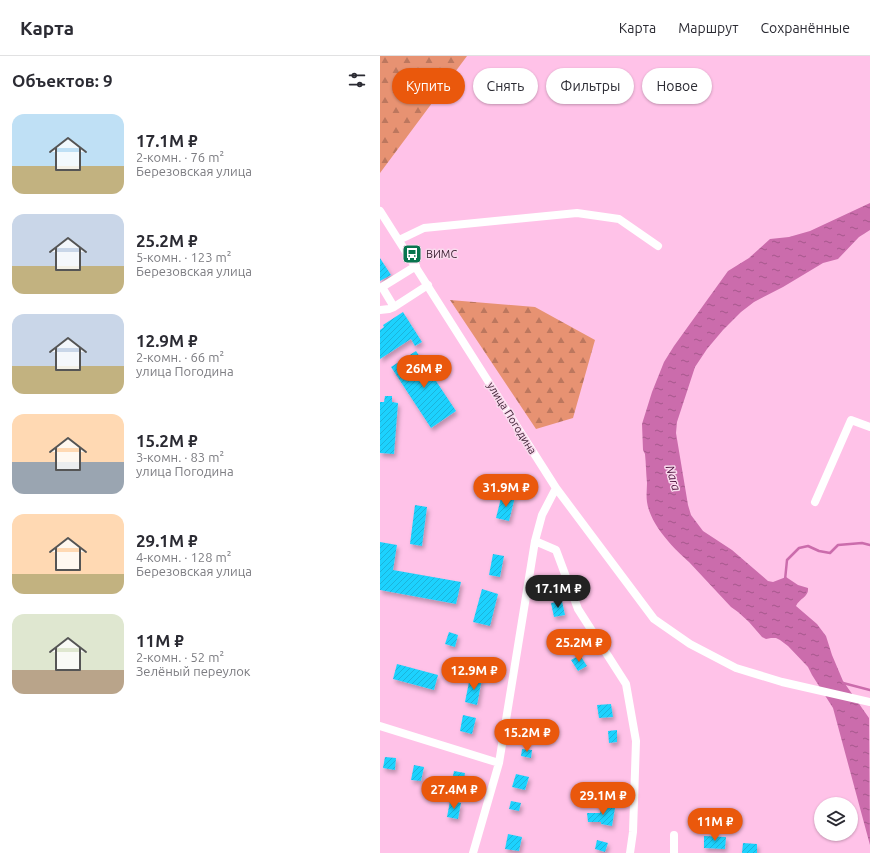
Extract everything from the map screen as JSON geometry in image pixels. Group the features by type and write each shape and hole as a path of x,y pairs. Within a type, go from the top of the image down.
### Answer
{"street":[{"name":"улица Погодина","path":"380,211 556,488 654,619 690,644 736,668 782,682 870,702"},
{"path":"399,240 424,228 577,213 619,219 658,246"},
{"path":"394,306 381,287 416,266"},
{"path":"380,310 389,309 428,285"},
{"path":"815,502 851,420 870,427"},
{"path":"473,853 499,762 535,541 542,515 556,488"},
{"path":"535,541 556,550 578,609 626,684 636,740 633,832 630,853"},
{"path":"380,726 499,762"},
{"path":"674,835 674,853"}],"green space":[{"path":"380,56 467,56 458,68 392,68 392,104 431,104 380,173"},
{"path":"450,300 535,307 595,340 573,418 536,429"}],"water":[{"name":"Nara","path":"870,203 870,230 859,237 838,259 823,263 783,287 754,302 741,312 723,330 707,349 695,367 677,422 676,433 688,505 691,515 703,531 732,550 768,581 773,582 786,577 798,585 808,588 806,596 796,606 817,624 826,636 843,681 869,718 870,845 833,708 808,667 788,646 780,640 776,638 766,639 762,637 749,622 731,607 669,543 657,527 647,502 647,483 642,424 652,392 664,362 728,271 749,258 770,239 789,237 810,231"}],"building":[{"path":"380,258 391,275 380,281"},
{"path":"403,312 422,342 415,346 411,339 380,359 380,330 384,327 383,325"},
{"path":"416,351 456,411 431,428 391,367"},
{"path":"385,396 392,396 392,402 398,403 394,454 380,453 380,402 384,402"},
{"path":"502,494 515,497 509,521 496,518"},
{"path":"415,505 427,507 422,546 410,544"},
{"path":"380,542 397,545 393,570 461,582 456,604 380,590"},
{"path":"493,554 504,556 500,577 489,575"},
{"path":"482,589 498,594 490,626 473,622"},
{"path":"562,601 565,615 554,617 551,603"},
{"path":"449,632 458,635 455,647 445,644"},
{"path":"580,655 587,666 578,671 571,660"},
{"path":"397,664 438,675 434,690 393,679"},
{"path":"470,677 482,679 477,705 465,702"},
{"path":"611,704 613,717 599,718 597,705"},
{"path":"463,715 476,718 472,734 460,731"},
{"path":"526,719 539,719 539,734 526,734"},
{"path":"617,730 617,742 609,743 608,731"},
{"path":"522,749 532,750 531,758 521,756"},
{"path":"385,757 396,758 395,770 383,768"},
{"path":"414,765 424,767 421,781 411,780"},
{"path":"454,771 465,773 463,783 452,781"},
{"path":"516,774 529,777 525,790 512,787"},
{"path":"607,782 618,782 618,790 607,789"},
{"path":"450,801 461,803 458,819 447,817"},
{"path":"511,801 521,803 519,811 509,809"},
{"path":"602,805 615,808 612,826 601,824 601,822 588,822 587,813 600,813"},
{"path":"508,834 522,837 519,851 505,849"},
{"path":"704,836 726,837 725,849 704,848"},
{"path":"597,840 608,843 605,852 595,849"},
{"path":"743,843 757,844 757,853 742,853"}],"waterway":[{"path":"785,580 787,560 799,548 808,546 819,551 830,553 838,545 862,543 870,545"},
{"path":"843,683 870,690"}],"place":[{"name":"ВИМС","path":"412,254"}]}
